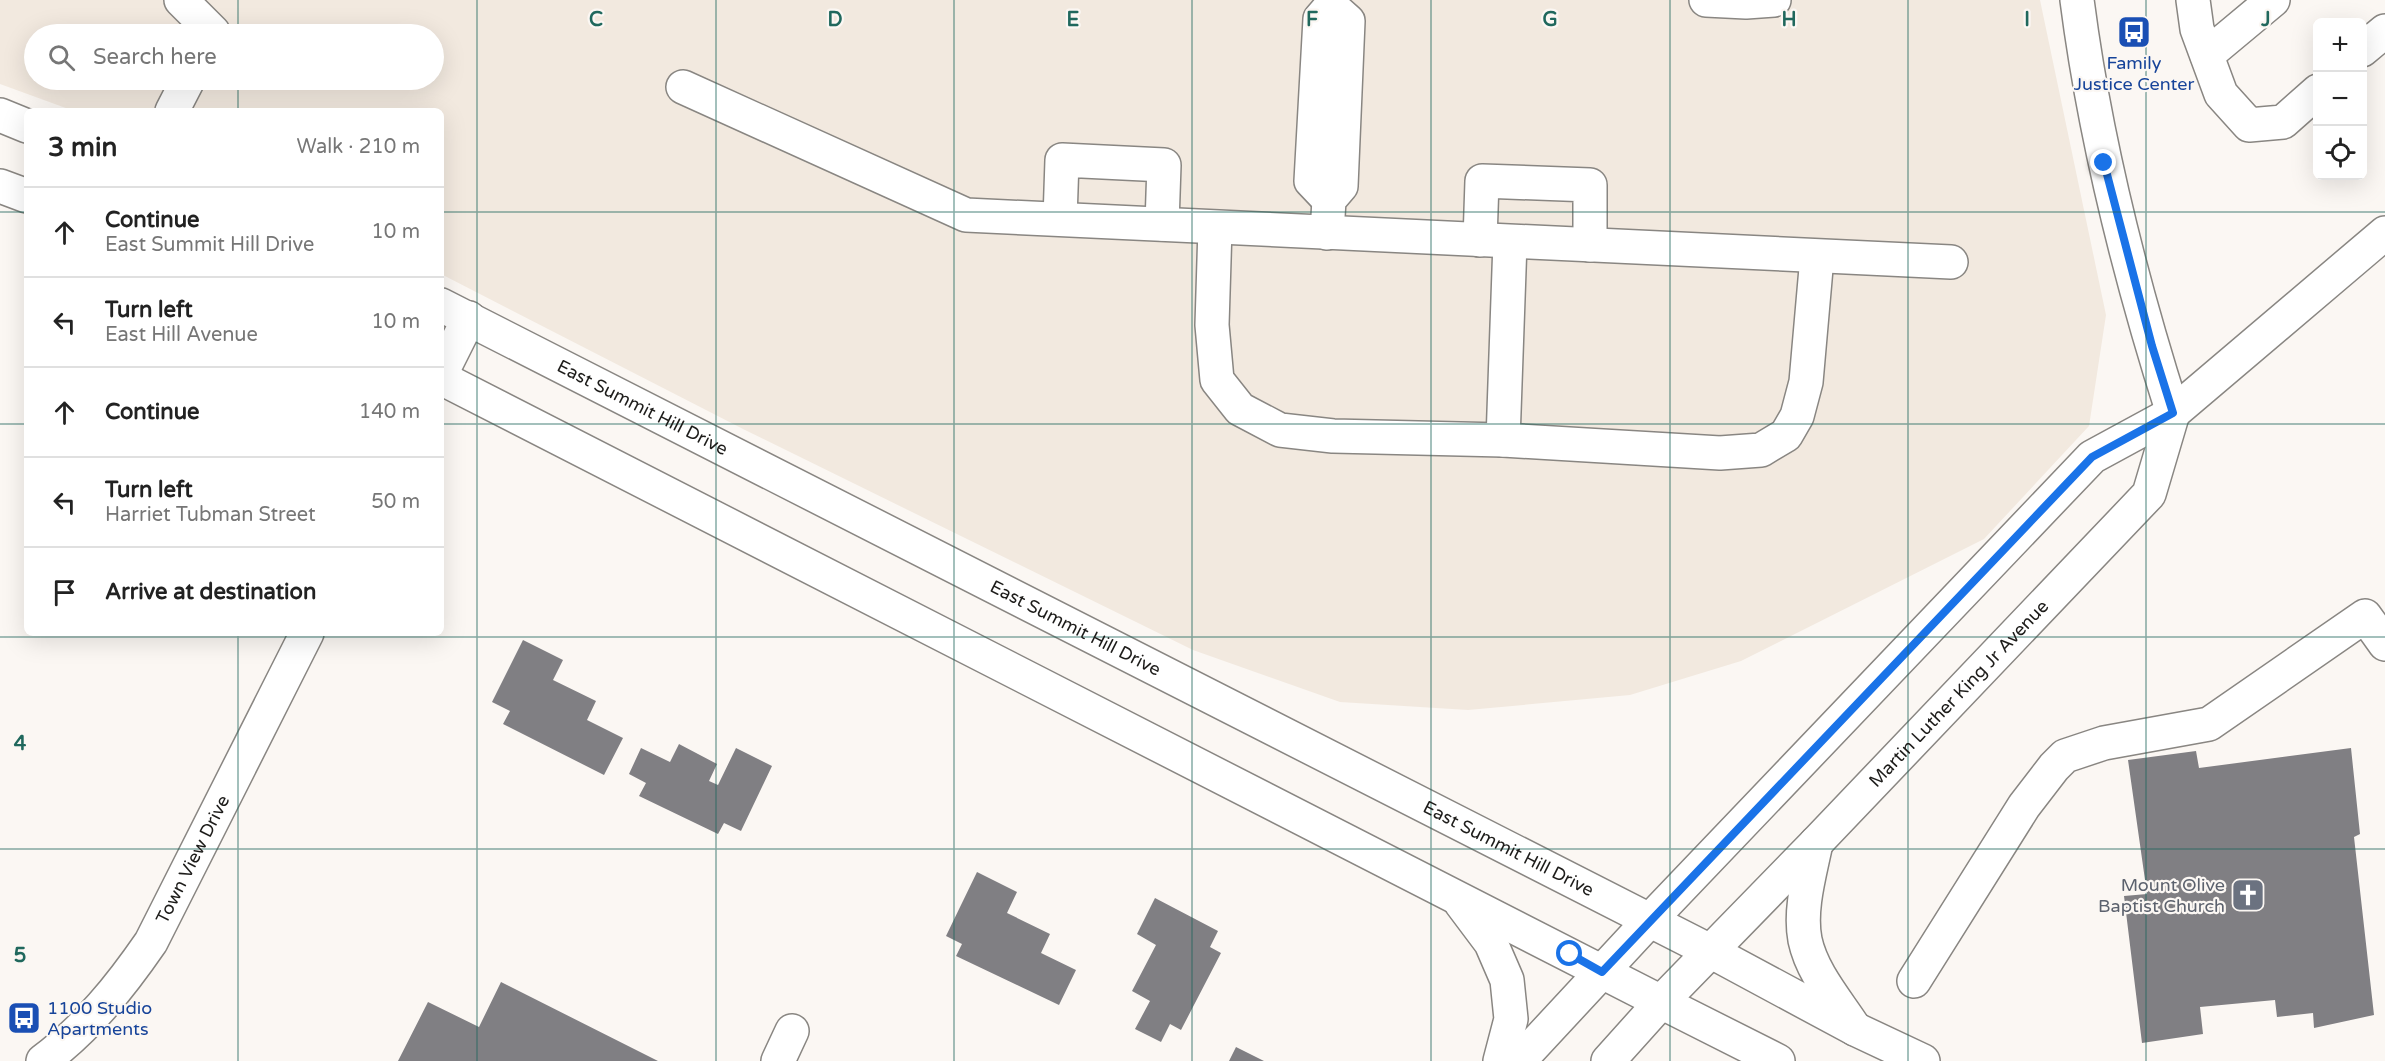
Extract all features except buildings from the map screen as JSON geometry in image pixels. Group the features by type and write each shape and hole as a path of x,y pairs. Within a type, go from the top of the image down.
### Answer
{"main road":[{"path":"181,0 205,24"},
{"path":"1706,0 1746,2 1774,0"},
{"path":"2077,0 2104,163 2152,346 2173,413"},
{"path":"2193,0 2197,29 2221,94 2249,125 2283,122 2313,95"},
{"path":"2207,55 2273,0"},
{"path":"1327,233 1329,200 1341,186 1348,21 1332,3"},
{"path":"2367,46 2385,31"},
{"path":"683,87 966,215 1951,262"},
{"path":"174,108 183,90"},
{"path":"0,115 24,125"},
{"path":"1060,219 1062,160 1107,162 1164,165 1162,224"},
{"path":"1503,440 1495,241 1482,181 1590,185 1590,245"},
{"path":"0,186 24,195"},
{"path":"1215,228 1212,325 1217,380 1240,410 1280,430 1333,436 1503,440 1720,453 1761,450 1786,435 1797,416 1806,382 1817,256"},
{"path":"1519,1061 1649,921 2092,457 2173,413 2385,232"},
{"path":"444,362 455,311"},
{"name":"East Summit Hill Drive","path":"455,311 1710,951 1855,1029 1923,1061"},
{"path":"444,378 1778,1061"},
{"name":"Martin Luther King Jr Avenue","path":"1608,1061 1661,1002 2149,494 2173,413"},
{"path":"1914,981 2024,806 2065,756 2104,743 2209,724 2365,616 2385,644"},
{"name":"Town View Drive","path":"43,1061 94,1016 151,942 306,636"},
{"path":"1816,843 1805,903 1805,939 1818,974 1855,1029"},
{"path":"1454,895 1491,943 1507,980 1511,1019 1500,1061"},
{"path":"778,1061 792,1031"}],"shaded area":[{"path":"0,0 2040,0 2106,315 2089,426 1984,539 1741,661 1630,695 1468,710 1340,702 1193,650 745,430 444,276 444,108 66,108 0,84"}],"place":[{"name":"Family Justice Center","path":"2134,32"},
{"name":"Mount Olive Baptist Church","path":"2248,895"},
{"name":"1100 Studio Apartments","path":"24,1018"}],"route":[{"path":"1570,954 1602,972 2092,457 2173,413 2152,346 2104,163"}]}
